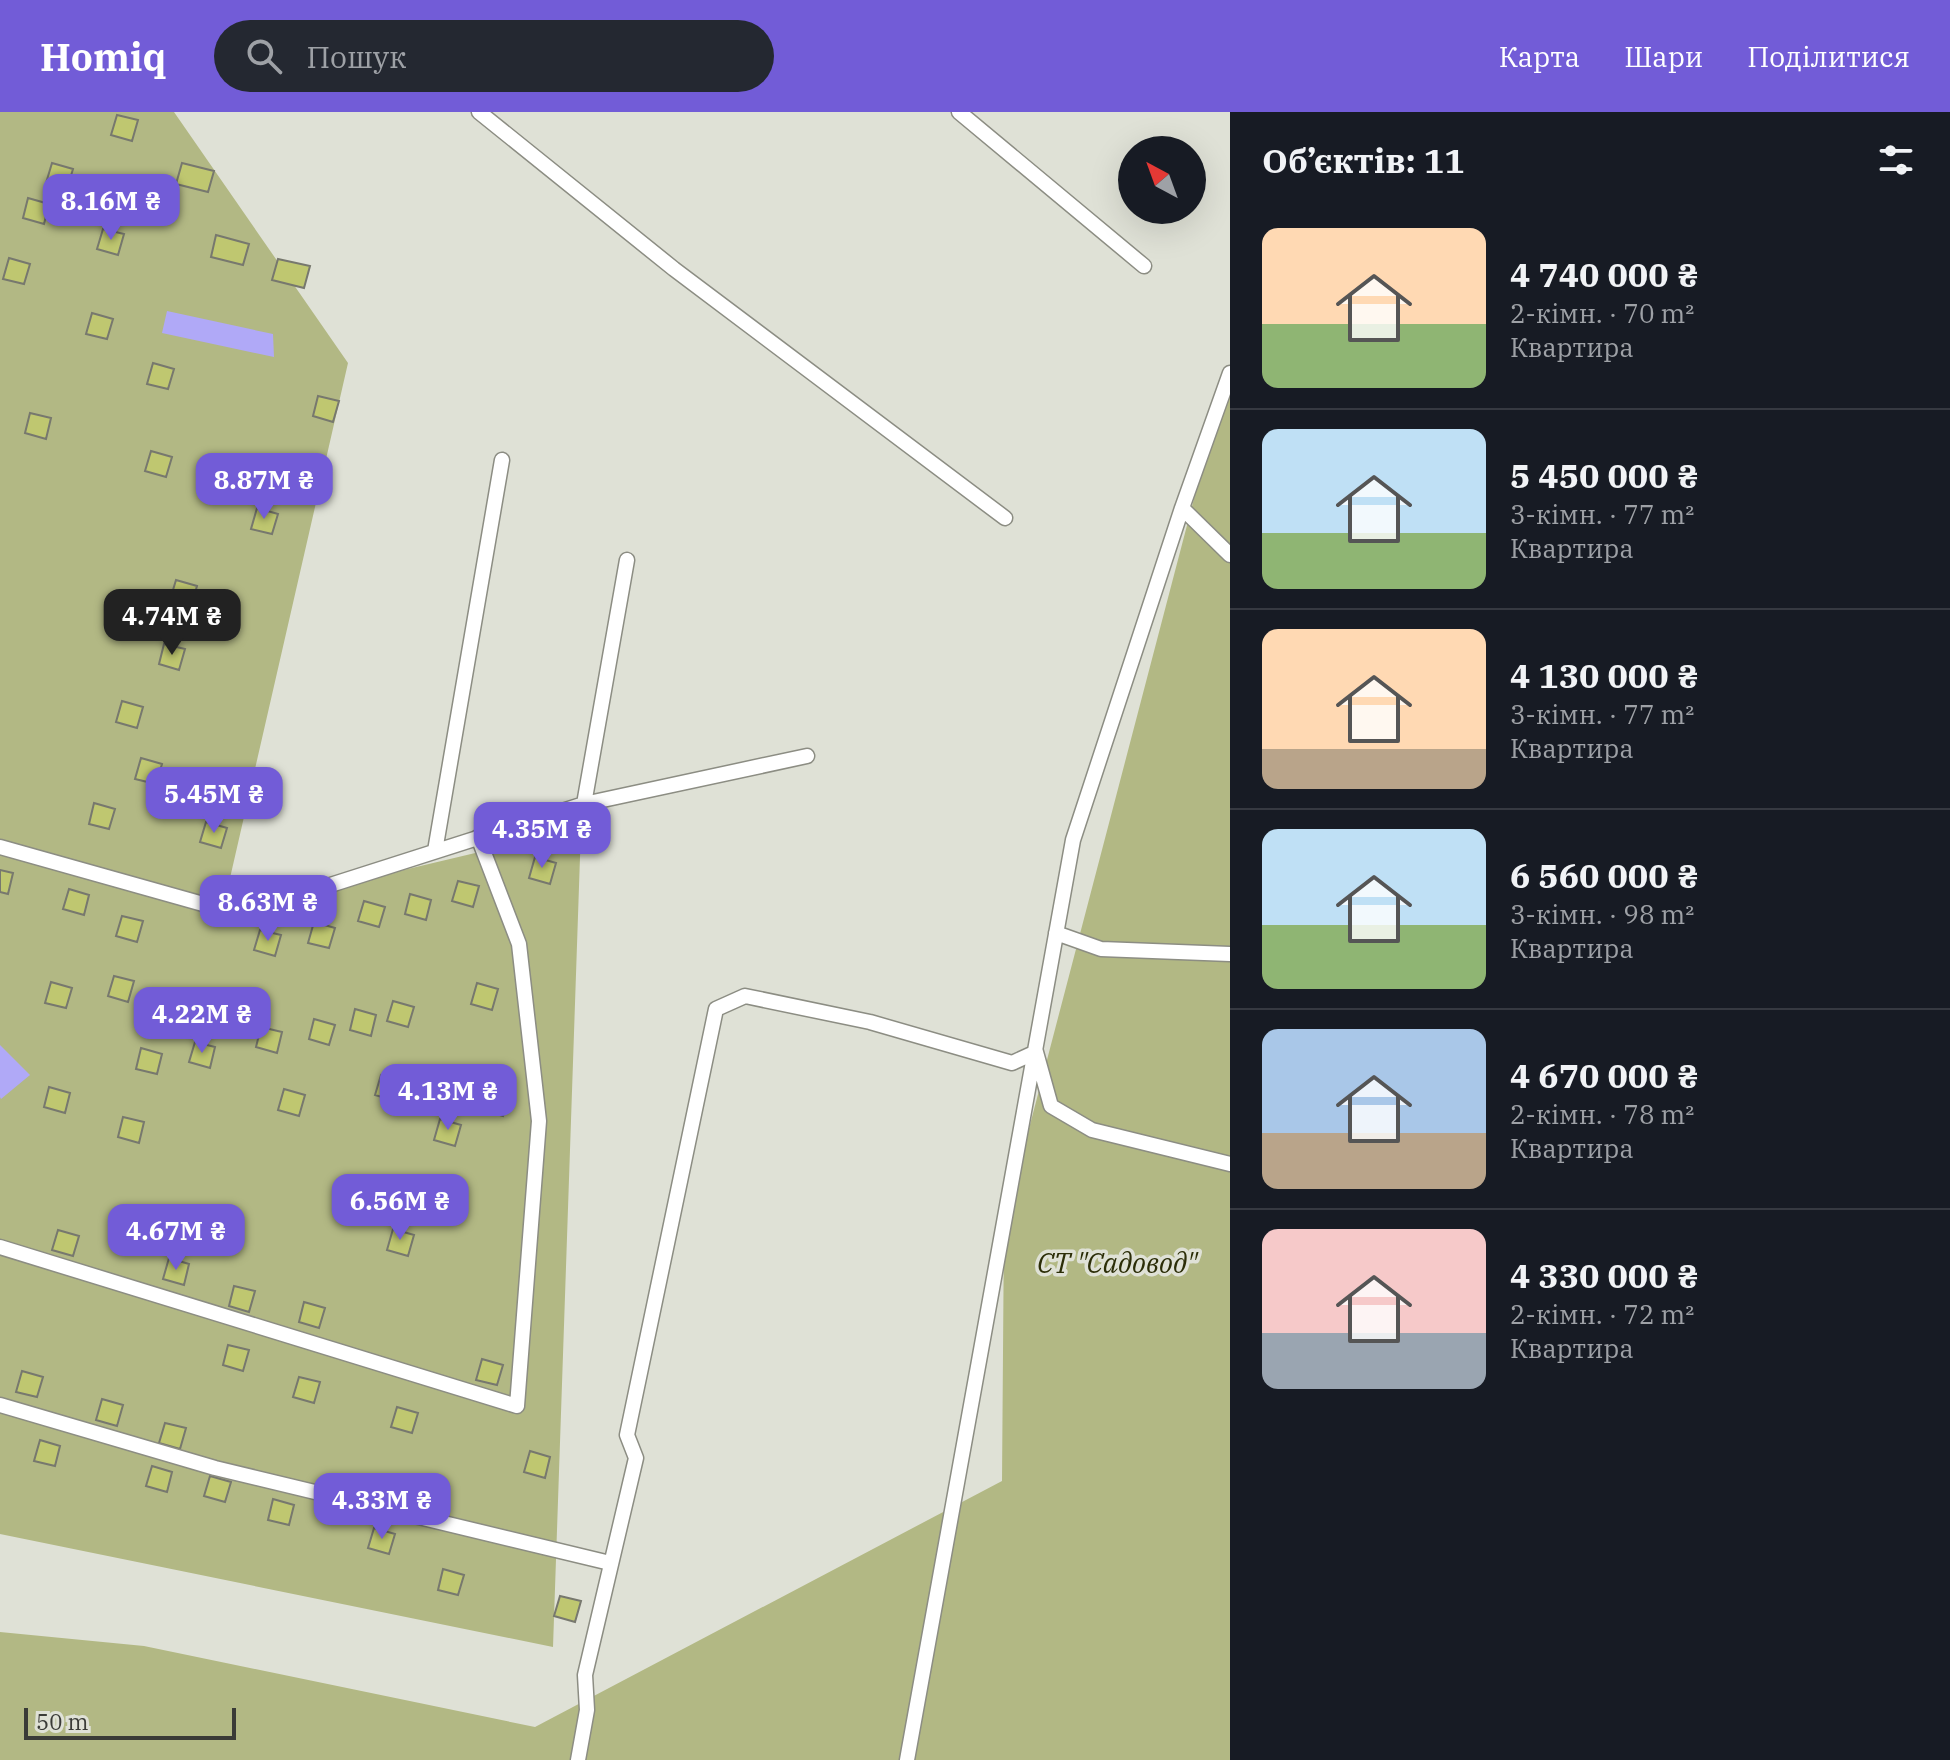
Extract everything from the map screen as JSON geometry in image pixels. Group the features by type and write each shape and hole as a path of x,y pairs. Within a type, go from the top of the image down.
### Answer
{"lane":[{"path":"479,112 674,269 1005,518"},
{"path":"959,112 1144,266"},
{"path":"907,1760 1073,840 1182,508 1230,373"},
{"path":"435,851 502,460"},
{"path":"1182,508 1230,555"},
{"path":"584,804 627,560"},
{"path":"0,847 203,904 321,888 584,804 807,756"},
{"path":"0,1247 517,1406 539,1121 519,944 478,837"},
{"path":"1056,933 1101,949 1230,954"},
{"path":"578,1760 587,1710 585,1675 636,1458 627,1435 716,1009 745,996 870,1022 1012,1063 1036,1052"},
{"path":"1036,1052 1051,1106 1092,1130 1230,1164"},
{"path":"0,1405 215,1468 610,1563"}],"green space":[{"path":"0,112 174,112 348,363 222,913 581,828 553,1647 0,1534"},
{"name":"СТ \"Садовод\"","path":"1230,392 1230,1760 0,1760 0,1632 144,1646 535,1727 1002,1481 1004,1224 1218,407"}],"shaded area":[{"path":"167,311 273,334 274,357 162,333"},
{"path":"0,1045 30,1075 1,1099 0,1097"}],"building":[{"path":"117,115 138,120 132,141 111,135"},
{"path":"52,163 73,169 67,189 46,183"},
{"path":"182,163 214,171 208,192 176,184"},
{"path":"28,198 49,204 44,224 23,218"},
{"path":"103,229 124,234 118,255 97,249"},
{"path":"216,235 249,244 243,265 211,257"},
{"path":"9,258 30,264 24,284 3,279"},
{"path":"278,259 310,266 304,288 272,280"},
{"path":"92,313 113,319 107,339 86,334"},
{"path":"153,363 174,369 168,389 147,384"},
{"path":"318,396 339,401 333,422 313,416"},
{"path":"30,413 51,418 46,439 25,433"},
{"path":"151,451 172,457 166,477 145,471"},
{"path":"257,508 278,514 272,534 251,529"},
{"path":"176,580 197,586 191,606 170,600"},
{"path":"164,644 185,649 179,670 159,664"},
{"path":"122,701 143,707 137,728 116,722"},
{"path":"141,758 162,764 156,784 135,779"},
{"path":"94,803 115,809 109,829 89,824"},
{"path":"206,822 227,828 221,848 200,842"},
{"path":"535,857 556,863 550,884 529,878"},
{"path":"0,870 13,873 8,894 0,892"},
{"path":"458,881 479,886 473,907 452,901"},
{"path":"69,889 89,895 84,915 63,909"},
{"path":"410,894 431,900 426,920 405,914"},
{"path":"364,901 385,907 379,927 358,921"},
{"path":"122,916 143,921 137,942 116,936"},
{"path":"314,922 335,928 329,948 308,943"},
{"path":"260,930 281,935 275,956 254,950"},
{"path":"114,976 134,981 128,1002 108,996"},
{"path":"51,982 72,988 66,1008 45,1003"},
{"path":"477,983 498,989 492,1010 471,1004"},
{"path":"393,1001 414,1007 408,1027 387,1021"},
{"path":"355,1009 376,1015 371,1036 350,1030"},
{"path":"314,1019 335,1025 329,1045 309,1039"},
{"path":"261,1027 282,1032 277,1053 256,1047"},
{"path":"195,1042 215,1047 210,1068 189,1062"},
{"path":"141,1048 162,1054 157,1074 136,1069"},
{"path":"381,1075 401,1080 396,1101 375,1095"},
{"path":"49,1087 70,1093 65,1113 44,1107"},
{"path":"284,1089 305,1095 299,1116 278,1110"},
{"path":"488,1090 509,1096 503,1116 482,1110"},
{"path":"123,1117 144,1122 139,1143 118,1137"},
{"path":"440,1119 461,1125 455,1146 434,1140"},
{"path":"393,1229 414,1235 408,1256 387,1250"},
{"path":"58,1230 79,1236 73,1256 52,1250"},
{"path":"169,1258 189,1264 184,1285 163,1279"},
{"path":"234,1286 255,1291 249,1312 229,1306"},
{"path":"304,1302 325,1308 319,1328 299,1322"},
{"path":"228,1345 249,1350 243,1371 223,1365"},
{"path":"482,1359 503,1365 497,1385 476,1380"},
{"path":"22,1371 43,1377 37,1397 16,1392"},
{"path":"299,1377 320,1382 314,1403 293,1397"},
{"path":"102,1399 123,1405 117,1426 96,1420"},
{"path":"397,1407 418,1413 412,1433 391,1427"},
{"path":"165,1423 186,1428 180,1449 159,1443"},
{"path":"40,1440 60,1446 55,1466 34,1461"},
{"path":"530,1451 550,1457 545,1478 524,1472"},
{"path":"152,1466 172,1472 167,1492 146,1486"},
{"path":"210,1476 231,1482 225,1502 204,1496"},
{"path":"273,1499 294,1505 289,1525 268,1520"},
{"path":"374,1528 395,1534 389,1554 368,1548"},
{"path":"443,1569 464,1575 458,1595 438,1590"},
{"path":"560,1596 581,1601 575,1622 554,1616"}]}
